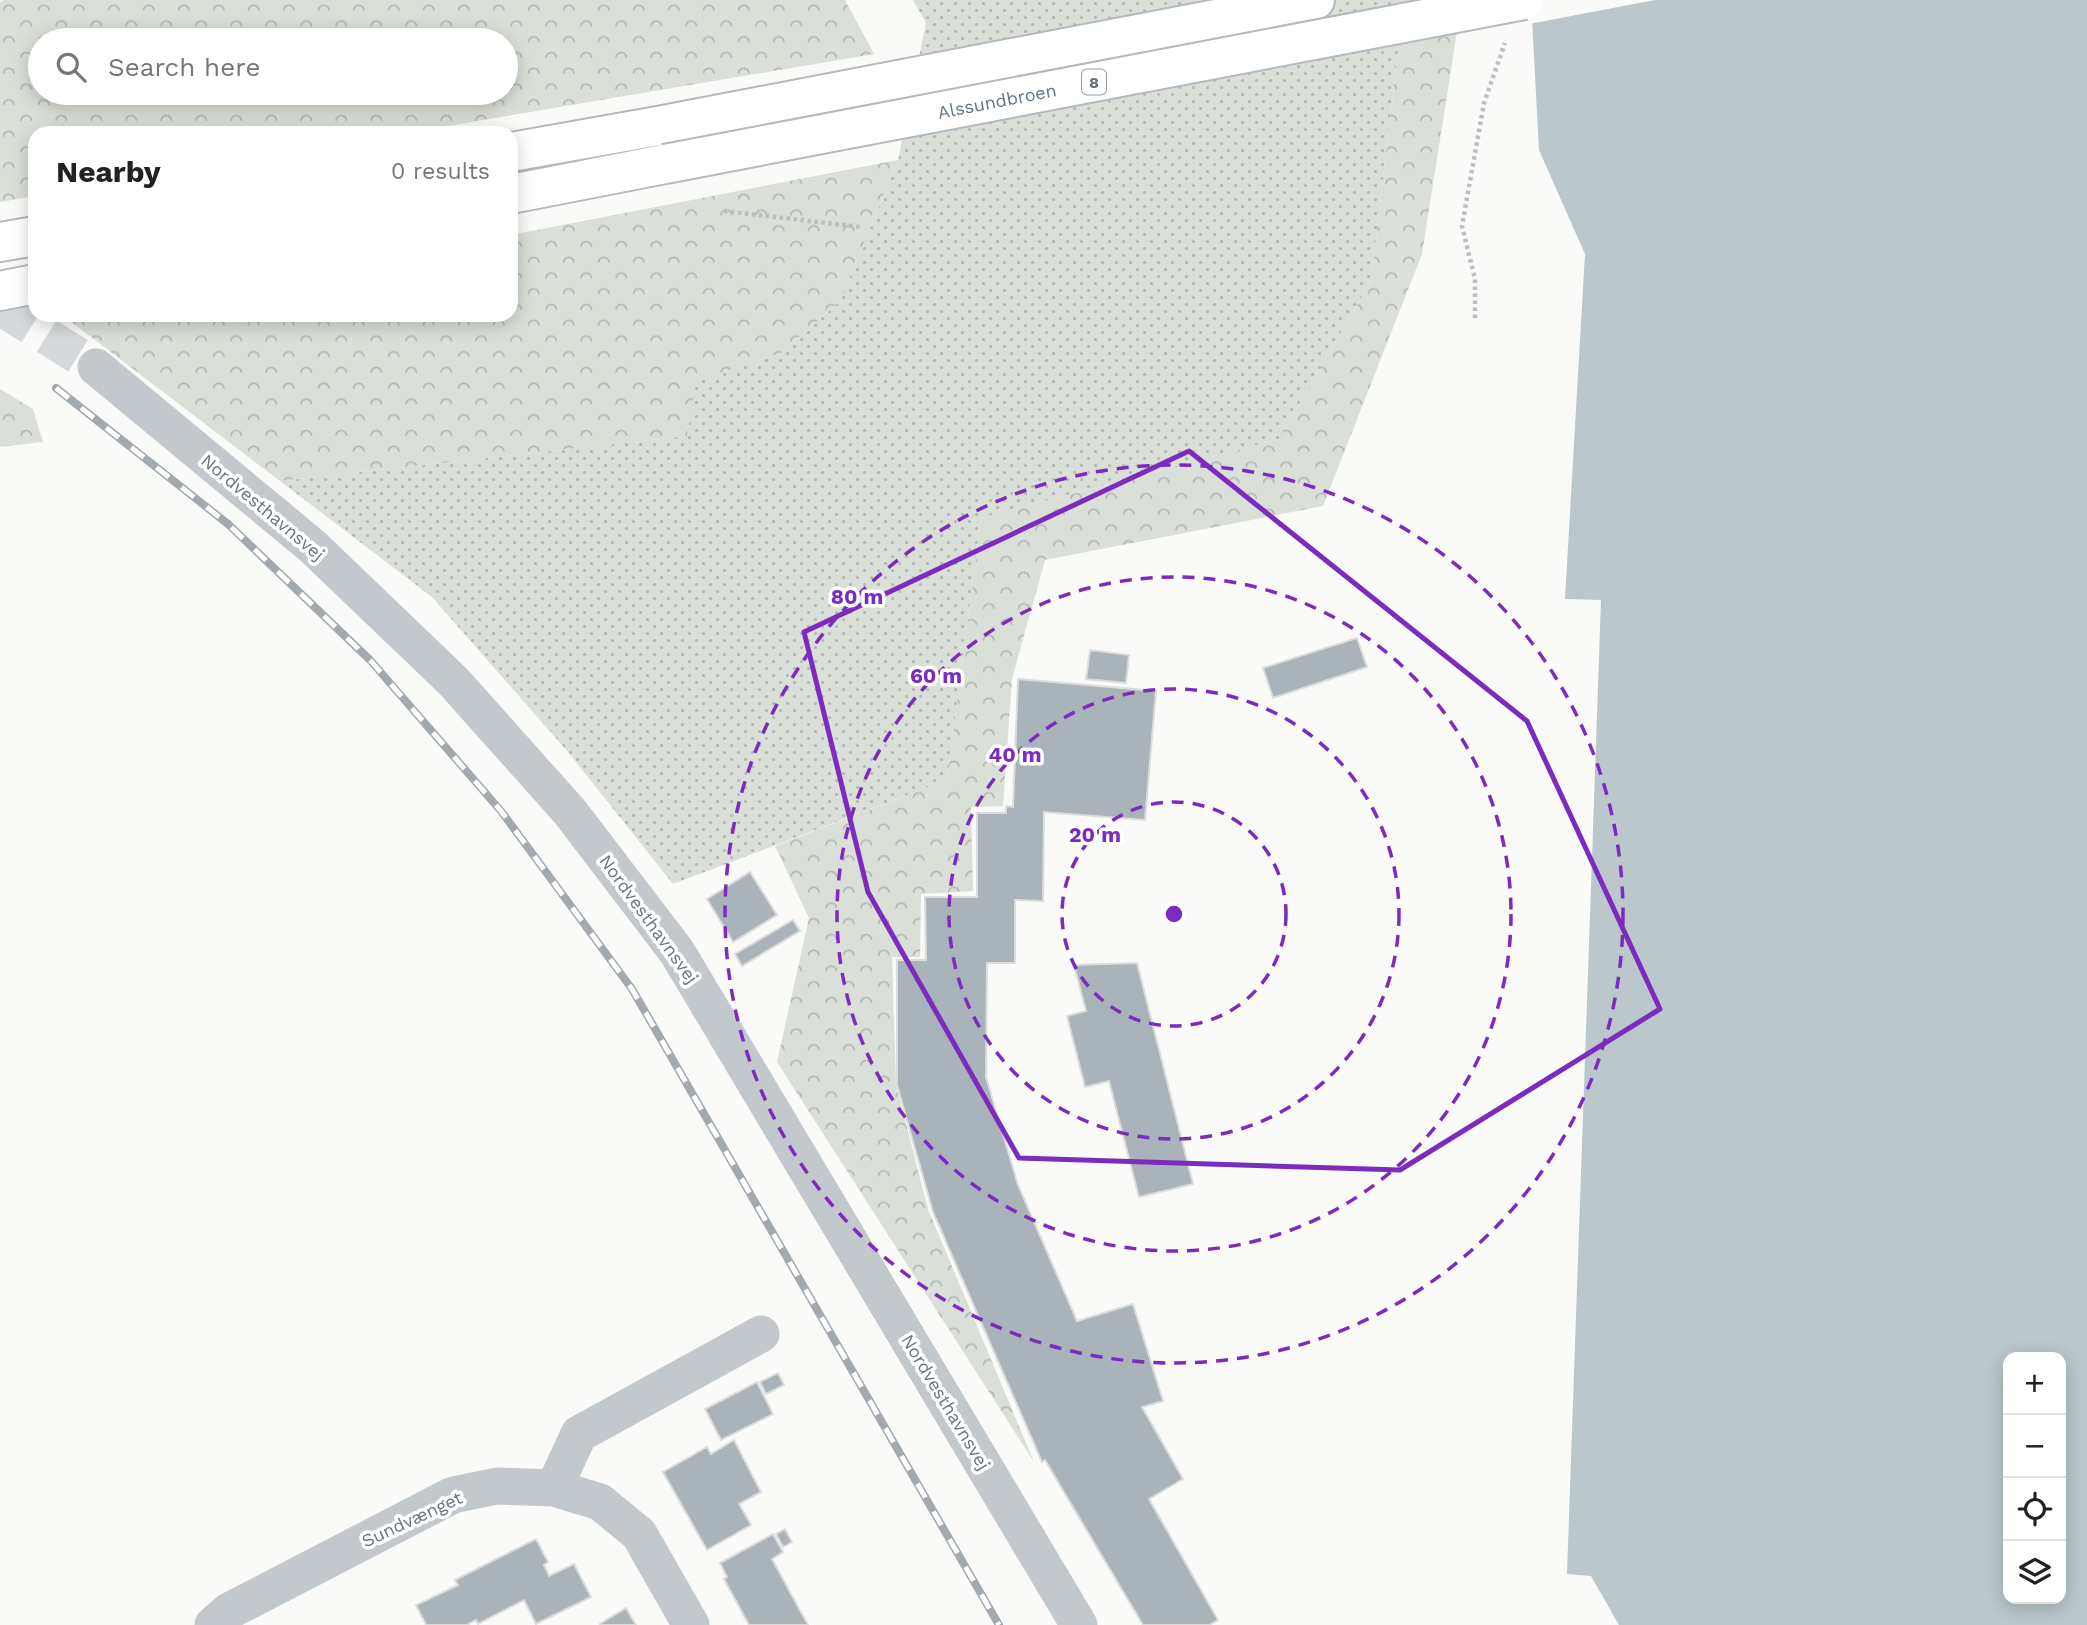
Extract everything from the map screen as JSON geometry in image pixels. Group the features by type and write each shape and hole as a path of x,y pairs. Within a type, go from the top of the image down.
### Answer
{"highway":[{"name":"8","path":"518,151 1315,0"},
{"name":"Alssundbroen","path":"518,193 1524,0"},
{"path":"0,242 28,237"},
{"path":"0,290 28,285"}],"street":[{"name":"Nordvesthavnsvej","path":"96,367 312,546 453,681 570,813 677,952 1079,1625"},
{"path":"554,1488 579,1434 761,1334"},
{"name":"Sundvænget","path":"213,1625 229,1611 453,1495 497,1486 554,1488 600,1502 639,1534 691,1625"}],"path":[{"path":"1475,318 1475,279 1462,226 1484,103 1506,41"},
{"path":"724,211 861,227"}],"highlighted area":[{"path":"1189,451 1527,721 1660,1009 1400,1170 1019,1158 868,892 804,632"}],"green space":[{"path":"4,0 845,0 874,54 447,126 28,126 28,197 0,202 0,2"},
{"path":"913,0 1404,0 1371,281 1279,439 981,518 947,780 673,884 568,752 432,597 280,481 687,436 695,381 781,353 840,301 898,160 926,23"},
{"path":"1404,0 1462,0 1422,254 1323,506 1045,560 1012,679 1003,806 971,807 973,891 921,894 920,957 892,957 896,1085 928,1209 1034,1462 777,1062 809,918 775,846 947,780 981,518 1279,439 1371,281"},
{"path":"898,160 840,301 781,353 696,381 687,436 280,481 71,322 518,322 518,234"},
{"path":"0,389 33,409 43,442 0,447"}],"shaded area":[{"path":"1531,0 2087,0 2087,1625 1619,1625 1591,1576 1567,1574 1601,600 1565,599 1585,254 1539,150"}],"pier":[{"path":"1528,0 1655,0 1529,24"}],"building":[{"path":"1357,638 1367,667 1273,698 1263,668"},
{"path":"1090,650 1129,655 1126,683 1086,679"},
{"path":"1018,679 1156,691 1145,820 1044,812 1043,901 1015,900 1015,963 987,963 986,1077 1018,1185 1077,1321 1133,1304 1163,1401 1142,1407 1183,1479 1149,1499 1218,1620 1209,1625 1143,1625 1045,1460 1042,1462 933,1212 897,1085 897,960 926,960 925,897 977,897 977,813 1006,813 1006,806 1013,807"},
{"path":"750,872 777,915 733,942 707,899"},
{"path":"793,920 800,931 742,966 735,954"},
{"path":"1137,963 1193,1184 1139,1197 1109,1081 1085,1087 1067,1016 1086,1011 1074,965"},
{"path":"778,1373 784,1385 766,1394 760,1382"},
{"path":"757,1382 773,1414 721,1440 705,1409"},
{"path":"734,1440 761,1492 739,1504 751,1525 707,1550 663,1472 707,1447 711,1454"},
{"path":"785,1529 792,1542 783,1547 776,1534"},
{"path":"773,1534 783,1552 772,1559 808,1625 749,1625 724,1579 727,1577 720,1563"},
{"path":"536,1539 548,1562 544,1565 549,1576 574,1564 591,1597 536,1624 524,1600 478,1624 476,1620 467,1625 426,1625 416,1605 458,1585 455,1580"},
{"path":"626,1608 636,1625 600,1624"}],"tunnel":[{"path":"0,307 96,367"}],"railway":[{"path":"56,388 228,524 370,660 501,811 632,989 999,1625"}]}
